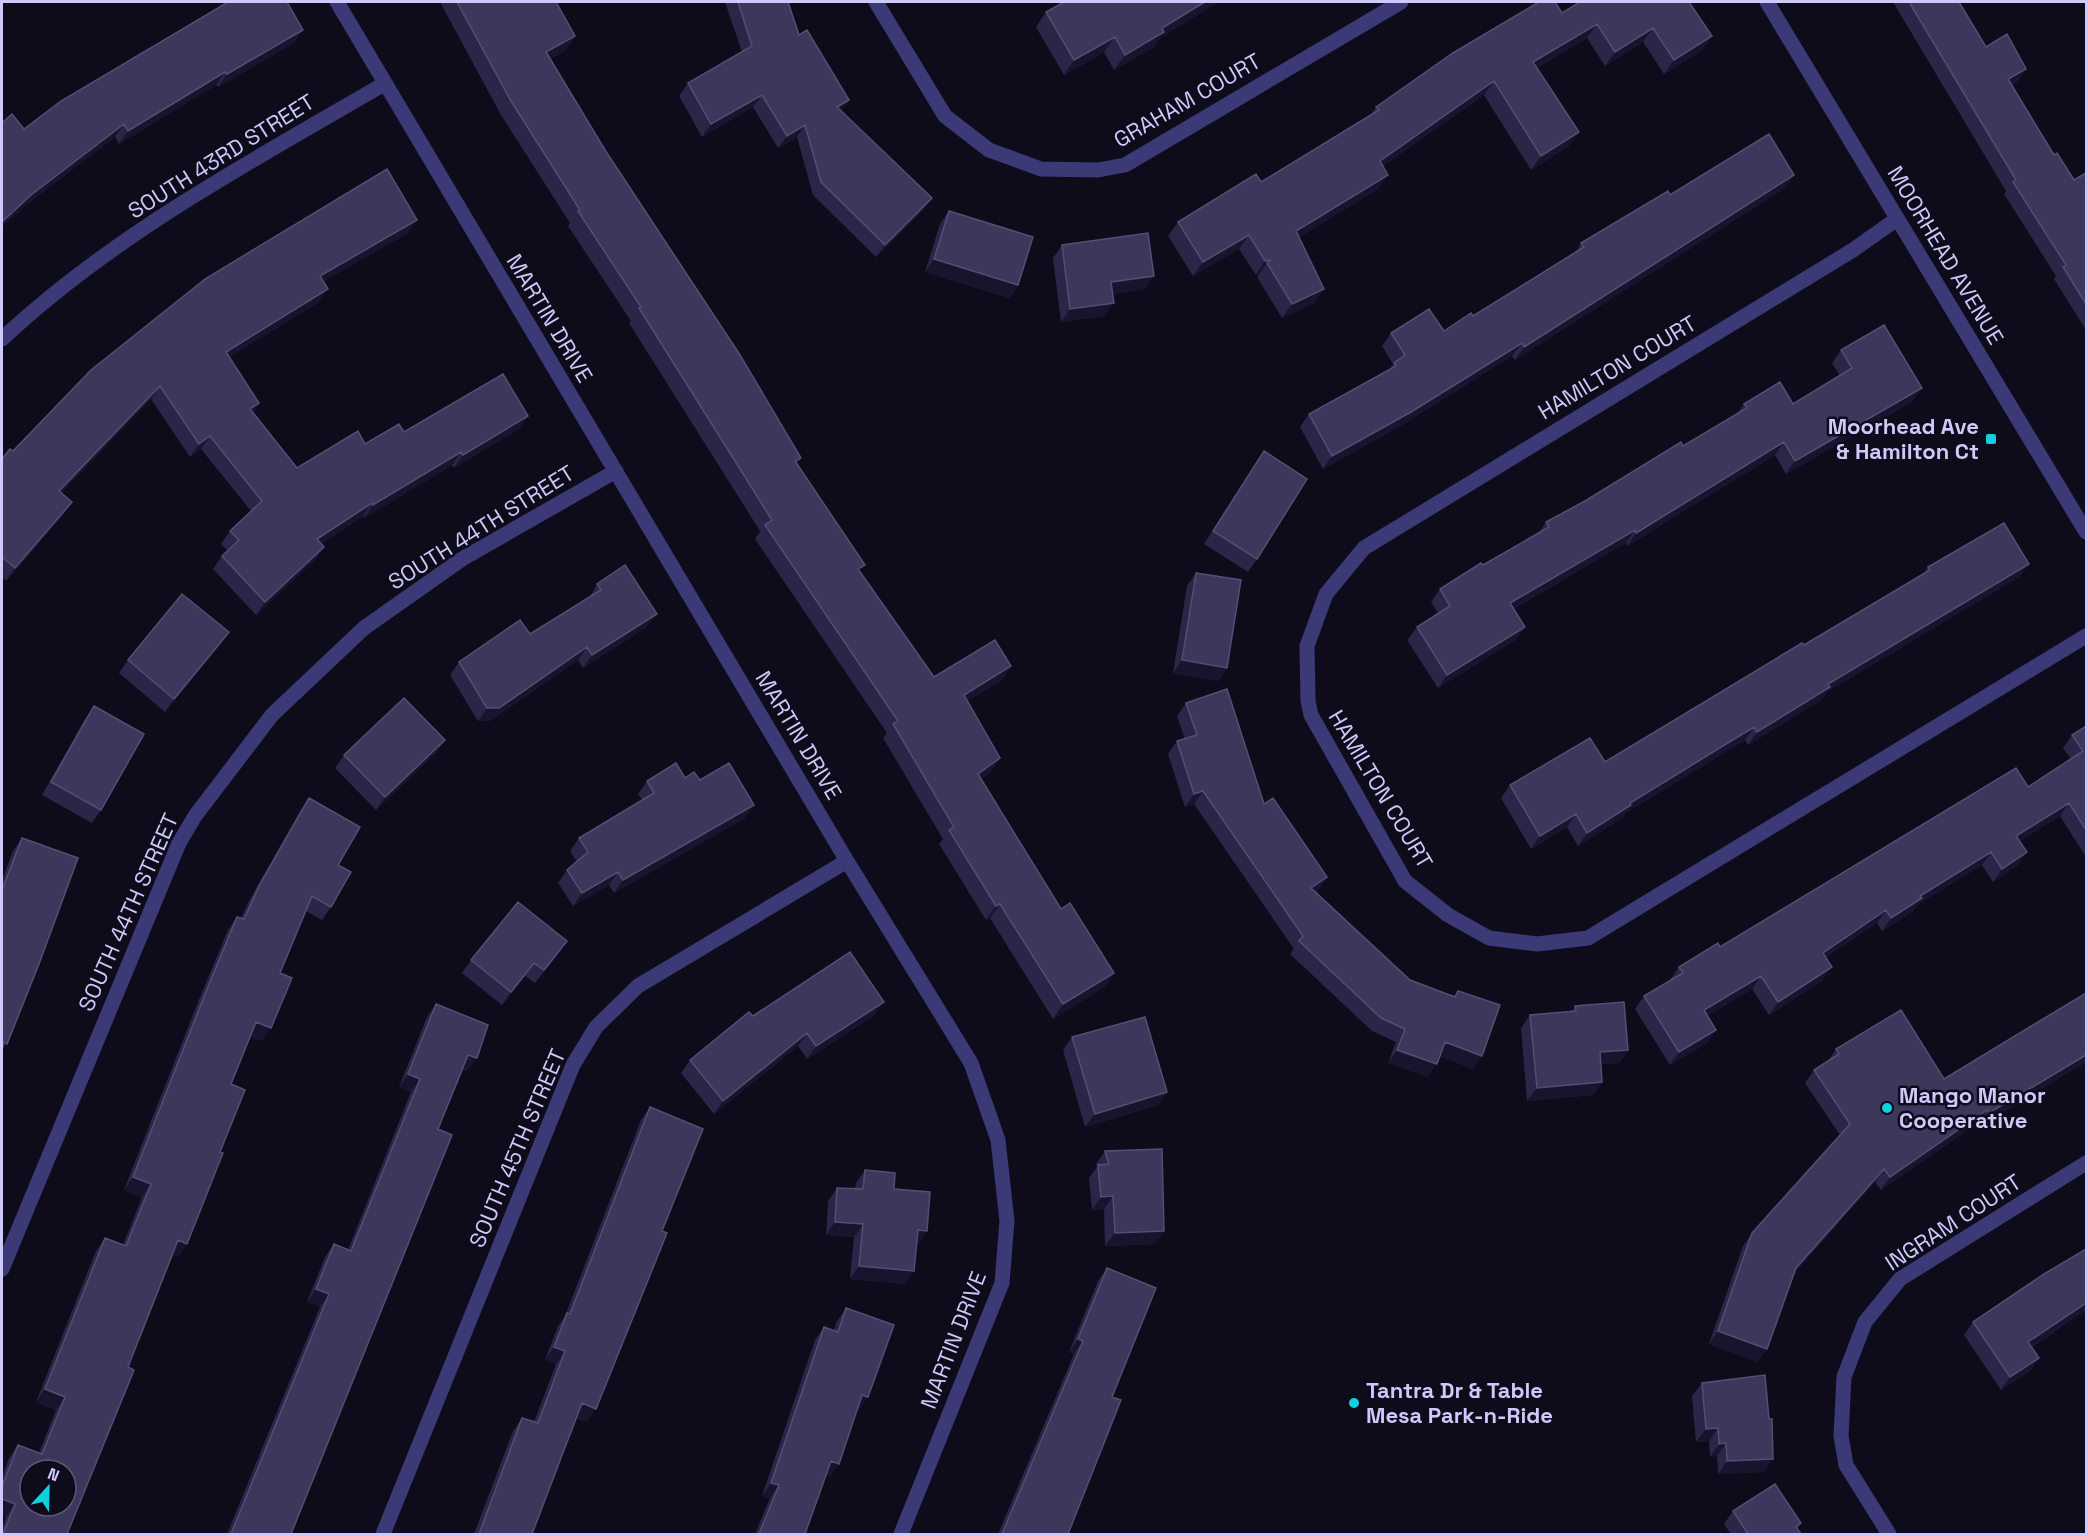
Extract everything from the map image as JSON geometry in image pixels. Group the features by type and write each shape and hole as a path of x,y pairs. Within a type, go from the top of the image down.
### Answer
{"street":[{"name":"MARTIN DRIVE","path":"337,2 848,861 971,1062 998,1140 1007,1221 1002,1282 901,1534"},
{"name":"GRAHAM COURT","path":"876,2 945,116 989,150 1041,169 1098,170 1125,165 1401,2"},
{"name":"MOORHEAD AVENUE","path":"1767,2 2086,532"},
{"name":"SOUTH 43RD STREET","path":"2,339 29,313 171,208 384,84"},
{"name":"HAMILTON COURT","path":"1898,219 1853,250 1364,548 1326,594 1308,646 1311,715 1405,882 1448,915 1489,938 1537,944 1588,938 2086,636"},
{"name":"SOUTH 44TH STREET","path":"2,1269 178,843 195,816 272,715 364,628 462,559 616,471"},
{"name":"SOUTH 45TH STREET","path":"383,1534 573,1065 596,1027 638,986 848,861"},
{"name":"INGRAM COURT","path":"1889,1534 1846,1465 1841,1436 1844,1377 1865,1322 1900,1279 2086,1163"}],"building":[{"path":"228,2 287,2 303,30 227,74 225,72 128,131 124,124 31,195 2,222 2,123 12,114 24,129 61,101"},
{"path":"457,2 556,2 575,36 546,52 605,150 740,355 801,458 795,461 865,565 858,569 934,677 995,640 1011,666 964,695 1000,758 978,774 1061,909 1070,903 1114,973 1063,1004 1000,904 996,906 949,830 954,827 893,724 898,721 765,525 772,520 511,101"},
{"path":"738,2 788,2 799,35 807,30 849,100 837,107 932,198 885,245 821,182 805,125 787,136 762,95 711,124 688,83 752,46"},
{"path":"1064,2 1205,2 1162,28 1164,32 1125,55 1115,37 1074,60 1046,12"},
{"path":"1539,2 1555,2 1562,13 1580,2 1689,2 1712,36 1674,60 1653,28 1615,52 1597,24 1533,62 1579,132 1541,156 1494,81 1380,161 1388,175 1296,231 1324,289 1292,304 1267,263 1271,260 1265,261 1249,235 1203,262 1178,222 1256,174 1261,182 1379,110 1376,107 1453,53"},
{"path":"1909,2 1959,2 1986,47 2007,34 2026,69 2008,79 2054,155 2057,153 2074,180 2086,173 2086,304 2063,267 2066,265 2013,182 2016,180"},
{"path":"1769,134 1794,175 1524,347 1522,343 1411,412 1332,456 1309,414 1396,366 1394,363 1405,355 1391,333 1429,309 1444,331 1471,313 1473,316 1584,247 1581,243 1668,191 1670,195"},
{"path":"387,169 417,220 320,276 328,289 226,352 259,403 250,409 297,468 358,431 365,444 399,424 404,432 503,374 528,416 463,455 461,452 373,505 372,503 317,539 324,547 265,602 222,556 239,540 230,531 262,501 210,436 199,444 160,386 59,491 72,502 15,568 2,557 2,459 10,449 13,451 91,370 205,279"},
{"path":"949,211 1033,237 1018,285 934,259"},
{"path":"1148,233 1154,276 1111,282 1114,303 1070,309 1062,245"},
{"path":"1884,325 1922,388 1795,461 1784,442 1636,533 1635,530 1510,603 1525,627 1447,675 1417,627 1450,606 1440,589 1481,563 1483,565 1549,527 1546,522 1585,501 1681,442 1683,446 1747,408 1744,404 1780,382 1793,404 1852,368 1841,350"},
{"path":"1264,451 1307,479 1257,559 1213,531"},
{"path":"2004,523 2029,564 1828,684 1830,687 1757,732 1754,727 1630,803 1631,805 1587,833 1576,814 1540,836 1510,785 1590,738 1605,762 1802,643 1804,645 1930,570 1928,567"},
{"path":"625,565 657,614 592,655 587,647 499,708 487,708 459,662 520,620 530,634 601,590 597,584"},
{"path":"1196,573 1241,580 1227,668 1182,660"},
{"path":"182,594 229,632 174,699 128,660"},
{"path":"1227,689 1264,804 1273,798 1327,877 1311,888 1410,980 1455,997 1458,991 1500,1005 1482,1056 1445,1042 1437,1064 1397,1050 1405,1029 1381,1018 1299,941 1303,936 1203,791 1194,794 1177,741 1197,735 1186,703"},
{"path":"404,698 445,740 385,797 344,755"},
{"path":"94,706 144,734 101,810 51,782"},
{"path":"2086,726 2086,830 2069,803 2016,836 2027,852 2002,869 1991,852 1920,896 1922,898 1891,918 1886,910 1823,953 1832,967 1778,1002 1761,976 1704,1010 1716,1030 1679,1052 1644,996 1683,973 1679,967 1718,943 1720,947 2016,768 2028,787 2083,751 2072,735"},
{"path":"676,763 685,778 694,772 700,780 729,763 754,805 623,880 618,872 582,893 567,870 588,852 579,838 654,793 647,781"},
{"path":"309,798 360,827 338,865 351,872 331,907 312,896 280,973 292,978 271,1028 256,1022 231,1084 245,1090 220,1152 223,1153 187,1244 178,1240 128,1367 134,1370 78,1507 78,1458 18,1458 18,1518 74,1518 67,1534 3,1534 15,1504 2,1499 2,1487 18,1445 42,1454 65,1397 45,1389 105,1238 126,1246 151,1184 133,1177 237,917 244,919 259,886"},
{"path":"22,838 78,858 39,964 7,1044 4,1042 2,1049 2,890"},
{"path":"518,902 567,941 544,970 534,963 511,992 471,960"},
{"path":"850,952 884,1002 816,1046 807,1033 723,1101 690,1060 749,1012 753,1016"},
{"path":"2086,993 2086,1055 1989,1113 1987,1110 1890,1177 1884,1169 1796,1268 1767,1349 1718,1331 1752,1233 1850,1124 1814,1070 1839,1054 1836,1049 1901,1010 1944,1079"},
{"path":"1624,1002 1628,1050 1600,1052 1602,1082 1537,1088 1530,1015 1576,1011 1575,1006"},
{"path":"436,1004 488,1025 477,1058 468,1055 438,1129 452,1135 291,1534 231,1534 329,1294 316,1289 334,1244 351,1251 420,1079 408,1074"},
{"path":"1145,1017 1167,1092 1095,1114 1072,1037"},
{"path":"650,1107 703,1129 662,1231 667,1233 596,1409 582,1403 532,1534 479,1534 522,1418 538,1423 565,1351 554,1347 567,1313 570,1314"},
{"path":"1162,1149 1164,1231 1115,1233 1113,1196 1101,1197 1098,1165 1109,1164 1105,1151"},
{"path":"865,1170 895,1173 894,1189 930,1192 927,1231 918,1230 914,1271 859,1266 863,1224 835,1222 837,1188 863,1189"},
{"path":"2086,1249 2086,1303 2028,1342 2039,1358 2010,1377 1973,1322"},
{"path":"1107,1268 1156,1288 1112,1397 1121,1400 1068,1534 1002,1534 1083,1341 1078,1339"},
{"path":"846,1308 894,1325 868,1397 862,1395 839,1464 831,1461 805,1534 759,1534 779,1485 771,1483 824,1327 838,1332"},
{"path":"1765,1375 1769,1419 1772,1419 1773,1459 1727,1461 1726,1443 1719,1444 1718,1428 1706,1429 1702,1383"},
{"path":"1775,1484 1801,1523 1796,1527 1801,1534 1748,1534 1733,1511"}],"place":[{"name":"Moorhead Ave & Hamilton Ct","path":"1991,439"},
{"name":"Mango Manor Cooperative","path":"1887,1108"},
{"name":"Tantra Dr & Table Mesa Park-n-Ride","path":"1354,1403"}]}
